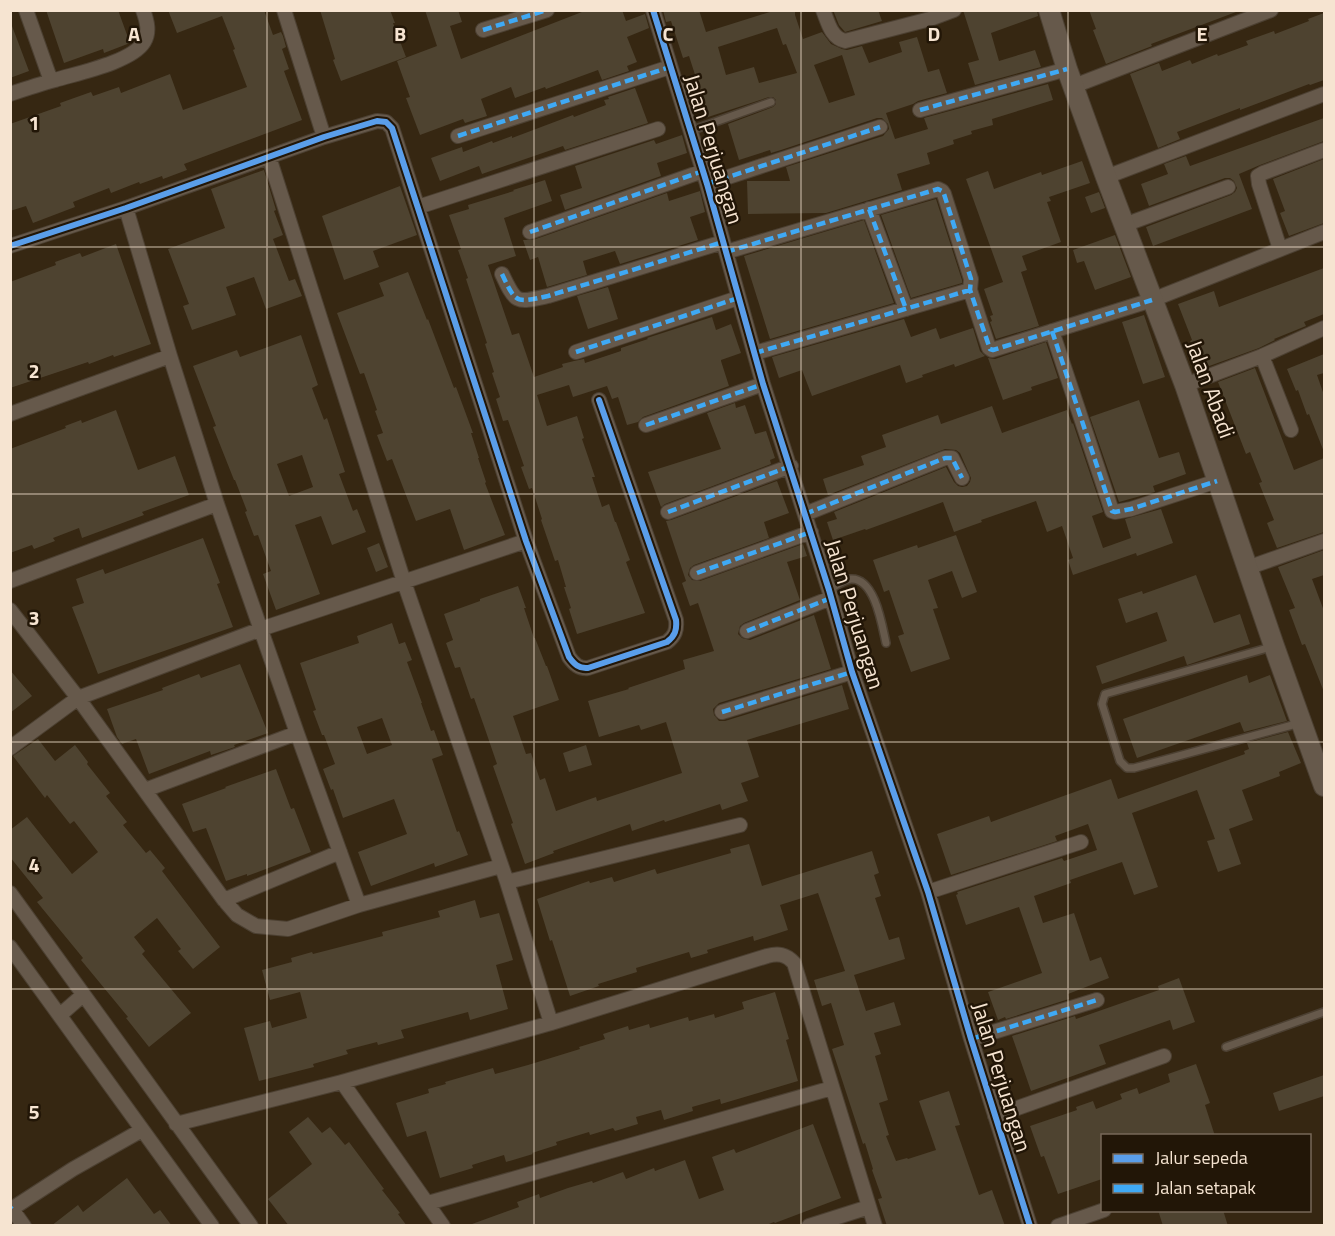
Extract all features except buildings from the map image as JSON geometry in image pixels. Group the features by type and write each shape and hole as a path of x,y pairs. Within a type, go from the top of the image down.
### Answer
{"street":[{"path":"26,10 51,81"},
{"path":"10,94 109,64 129,55 140,48 145,40 147,21 143,10"},
{"path":"284,10 324,137"},
{"path":"483,30 547,10"},
{"name":"Jalan Perjuangan","path":"653,10 705,178 763,384 791,466 852,672 928,892 971,1039 1030,1226"},
{"path":"823,10 834,35 845,41 930,19 954,10"},
{"name":"Jalan Abadi","path":"1049,10 1106,177 1185,385 1301,723 1318,748 1324,786"},
{"path":"920,110 1071,77 1271,10"},
{"path":"458,136 670,67"},
{"path":"1106,177 1324,94"},
{"path":"10,246 126,208 324,137 377,121 386,122 392,128 526,541 569,657 581,668 588,668 667,642 673,637 676,627 599,400"},
{"path":"531,232 880,127"},
{"path":"418,207 658,129"},
{"path":"1280,249 1258,176 1324,150"},
{"path":"269,158 404,582 507,882 551,1023"},
{"path":"1124,225 1228,187"},
{"path":"502,274 511,295 525,301 938,189 942,190 971,279 970,291 990,350 993,350 1152,300 1324,232"},
{"path":"126,208 217,504 359,905"},
{"path":"870,208 906,309"},
{"path":"755,353 970,291"},
{"path":"576,352 738,298"},
{"path":"1185,385 1262,356 1324,328"},
{"path":"1052,331 1112,511 1131,508 1218,481"},
{"path":"10,414 170,356"},
{"path":"1262,356 1291,430"},
{"path":"646,425 763,384"},
{"path":"805,514 945,458 952,458 962,478"},
{"path":"668,512 791,466"},
{"path":"10,582 217,504"},
{"path":"697,573 811,532"},
{"path":"10,748 78,698 261,629 526,541"},
{"path":"1247,568 1324,541"},
{"path":"747,631 830,594"},
{"path":"10,610 78,698 224,900 237,915 256,926 288,929 359,905 501,866"},
{"path":"722,712 852,672"},
{"path":"145,790 297,734"},
{"path":"507,882 740,825"},
{"path":"928,892 1081,842"},
{"path":"224,900 340,852"},
{"path":"10,893 251,1226"},
{"path":"10,948 212,1226"},
{"path":"176,1124 342,1082 551,1023 767,956 782,954 794,963 875,1226"},
{"path":"60,1015 83,995"},
{"path":"971,1039 1097,1000"},
{"path":"995,1116 1164,1056"},
{"path":"342,1082 443,1226"},
{"path":"428,1203 832,1088"},
{"path":"24,1226 11,1210 73,1169 142,1130"},
{"path":"809,1226 869,1207"},
{"path":"1058,1226 1101,1211"}],"lane":[{"path":"690,131 771,102"},
{"path":"830,594 840,583 849,579 861,582 872,594 886,643"},
{"path":"1274,646 1105,694 1102,704 1120,760 1127,768 1134,768 1301,723"},
{"path":"1226,1047 1324,1012"}],"marked path":[{"path":"483,30 547,10"},
{"path":"458,136 670,67"},
{"path":"920,110 1067,69"},
{"path":"707,184 880,127"},
{"path":"530,232 703,171"},
{"path":"726,252 938,189 944,194 971,279 970,290 990,349 993,350 1152,300"},
{"path":"869,209 906,309"},
{"path":"502,274 514,296 518,299 529,300 723,242"},
{"path":"755,353 970,290"},
{"path":"576,352 738,298"},
{"path":"1052,331 1112,511 1131,509 1217,481"},
{"path":"646,425 763,384"},
{"path":"805,514 945,458 952,458 962,478"},
{"path":"668,512 791,466"},
{"path":"697,573 811,532"},
{"path":"747,631 831,598"},
{"path":"722,712 852,672"},
{"path":"971,1039 1097,1000"}],"cycle path":[{"path":"653,10 707,184 763,384 829,590 852,672 928,892 971,1039 1030,1226"},
{"path":"10,246 126,208 324,137 377,121 386,122 392,128 526,541 569,657 582,668 667,642 674,635 676,627 676,620 599,400"}]}
